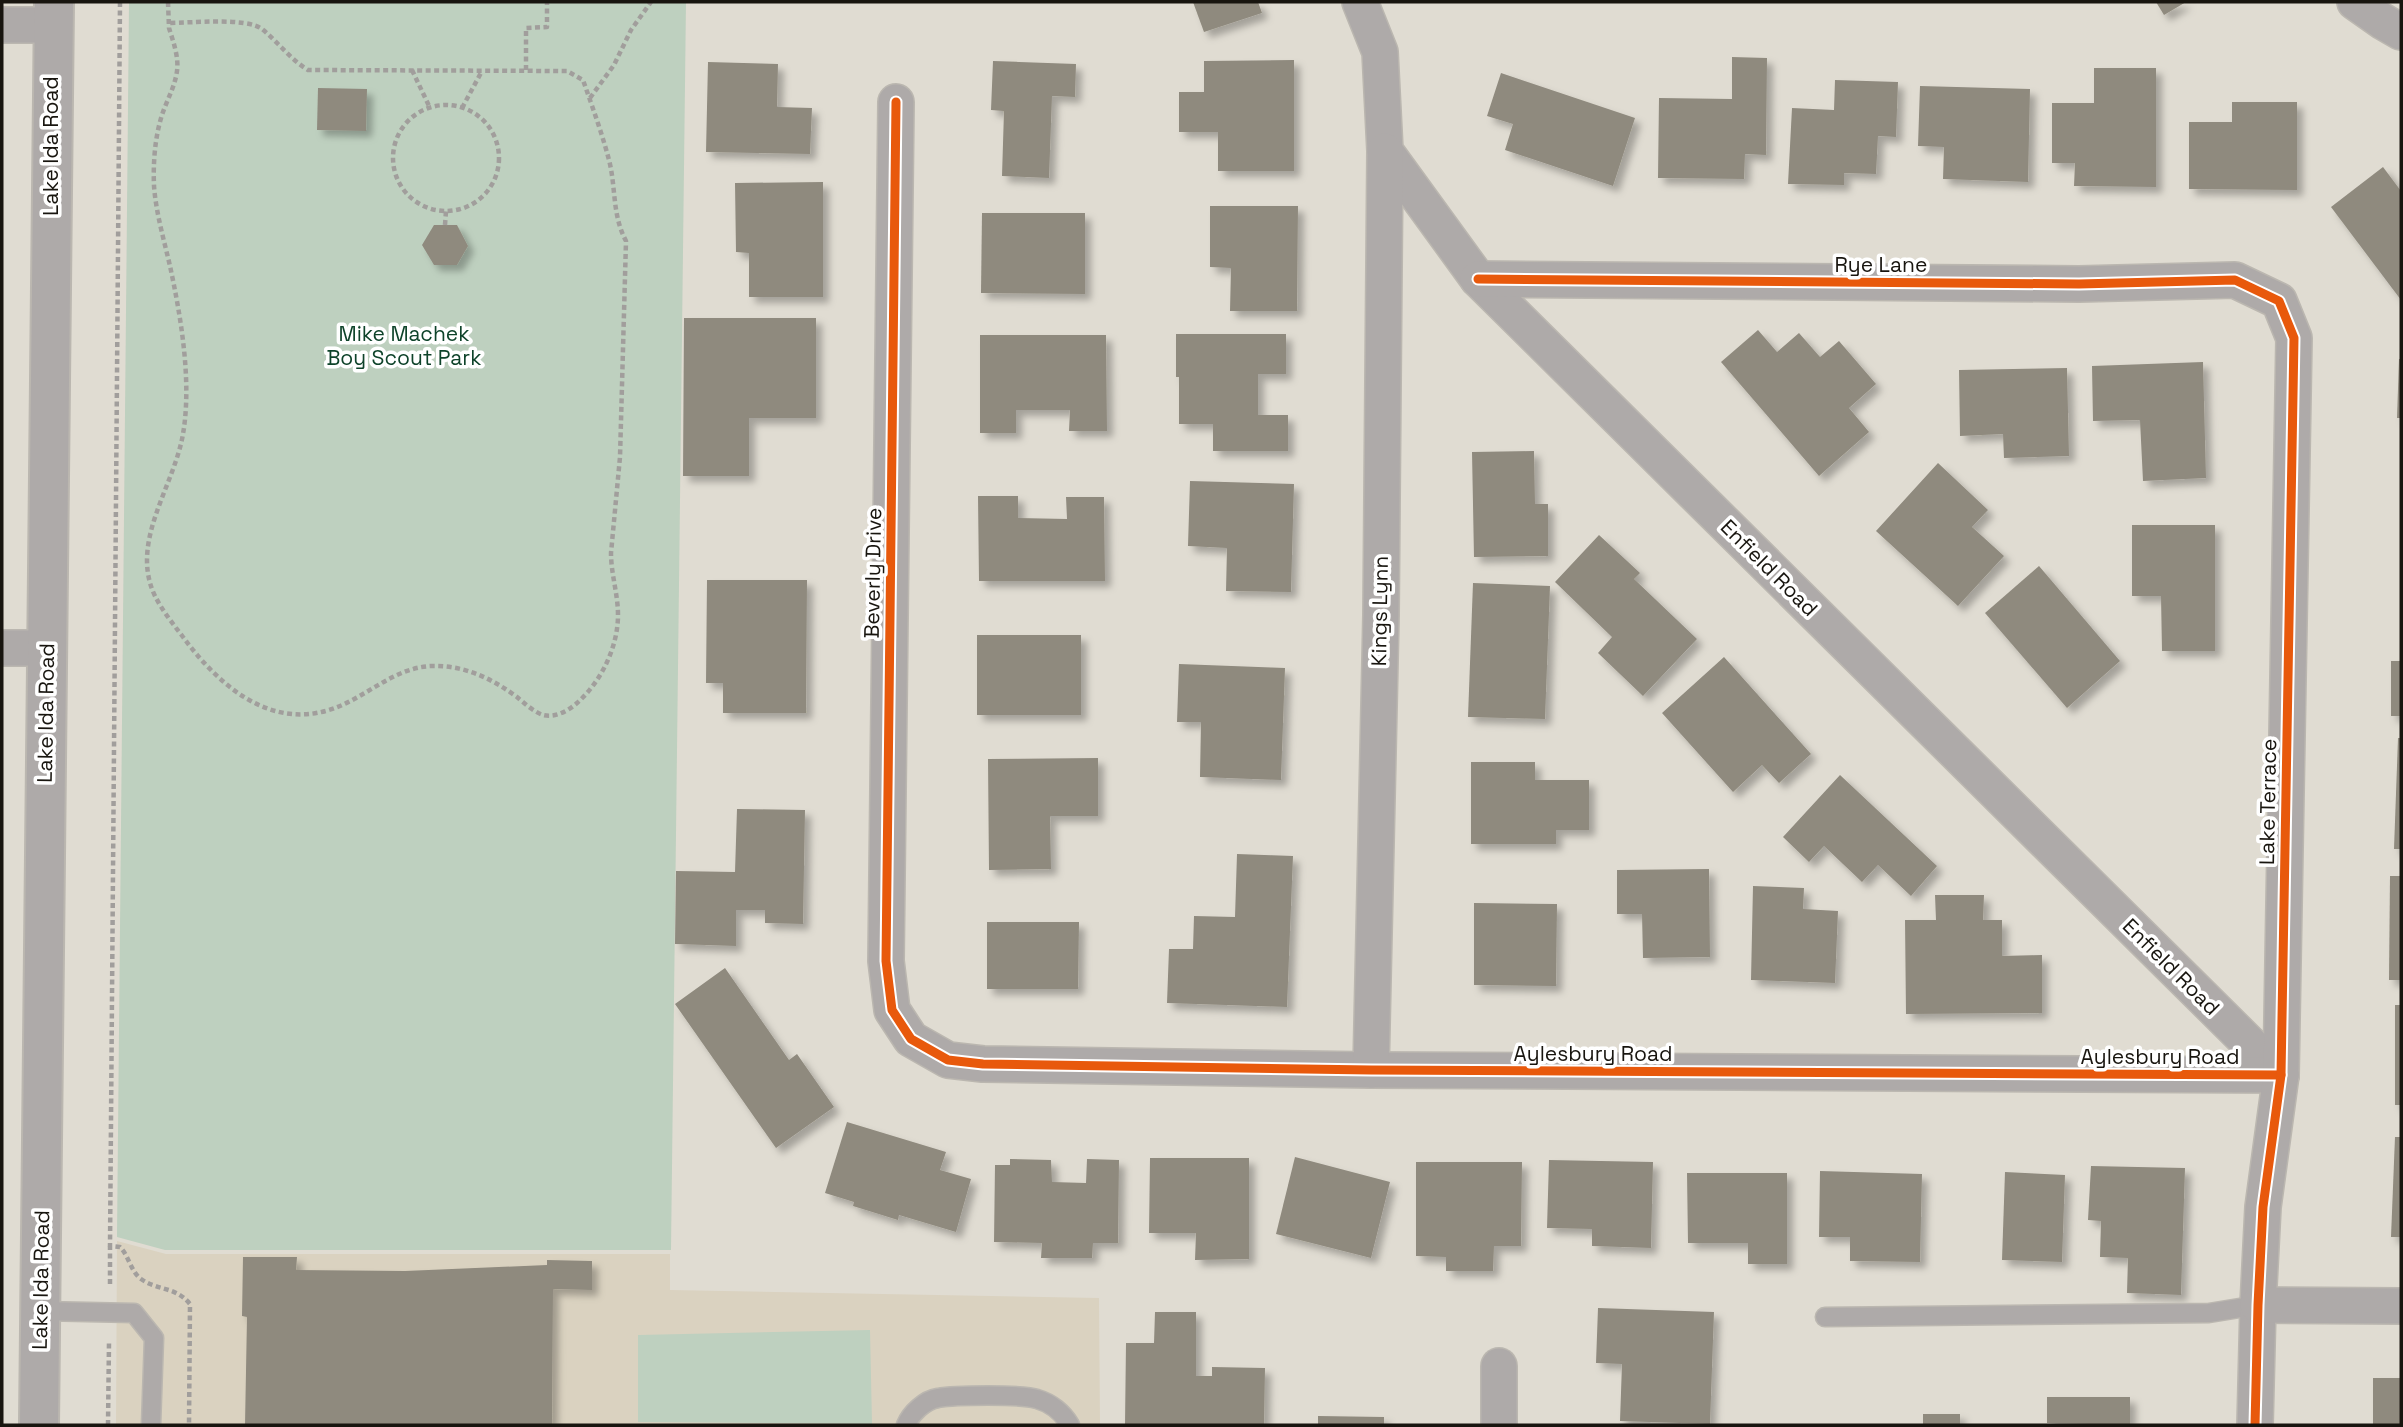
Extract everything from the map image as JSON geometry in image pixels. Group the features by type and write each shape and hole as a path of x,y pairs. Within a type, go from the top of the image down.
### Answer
{"street":[{"path":"1360,2 1380,52 1385,151"},
{"path":"2355,2 2401,32"},
{"path":"2,25 53,14"},
{"name":"Lake Ida Road","path":"39,1425 53,14"},
{"name":"Beverly Drive","path":"896,102 886,961 892,1010 911,1039"},
{"name":"Enfield Road","path":"1385,151 1478,279 2281,1075"},
{"name":"Kings Lynn","path":"1371,1070 1381,615 1385,151"},
{"name":"Rye Lane","path":"1478,279 2079,284 2235,280 2278,301"},
{"name":"Lake Terrace","path":"2255,1425 2263,1207 2281,1075 2294,338 2278,301"},
{"path":"2,648 47,648"},
{"name":"Aylesbury Road","path":"911,1039 948,1060 984,1063 1371,1070 2281,1075"},
{"path":"2258,1304 2401,1306"},
{"path":"1499,1366 1499,1425"}],"lane":[{"path":"1825,1317 2208,1313 2258,1304"},
{"path":"40,1311 134,1313 154,1338 151,1425"},
{"path":"906,1425 920,1407 937,1398 1023,1396 1039,1399 1054,1407 1070,1425"}],"path":[{"path":"120,2 110,1246 120,1247 140,1279 183,1295 190,1304 189,1425"},
{"path":"168,2 169,23 178,68 158,134 154,188 182,337 186,400 183,435 146,552 147,573 155,596 197,656 226,686 261,708 295,716 329,710 397,674 428,666 458,667 495,681 542,715 555,715 569,710 587,694 603,668 616,641 618,614 611,566 620,457 626,241 615,213 615,190 608,158 583,80 566,71 308,70 260,27 245,23 169,23"},
{"path":"526,70 526,28 547,27 547,2"},
{"path":"589,99 614,65 631,30 651,2"},
{"path":"412,70 430,108"},
{"path":"462,108 483,70"},
{"path":"450,105 467,109 482,118 493,132 498,148 499,166 494,182 483,197 469,206 452,211 435,210 419,203 405,191 397,176 393,158 404,125 417,113 430,108 450,105"},
{"path":"445,225 446,211"}],"shaded area":[{"path":"117,1241 166,1254 670,1254 670,1290 1099,1298 1100,1425 116,1425"}],"green space":[{"name":"Mike Machek Boy Scout Park","path":"129,2 686,2 671,1250 165,1250 117,1237"},
{"path":"870,1330 872,1424 638,1422 638,1335"}],"building":[{"path":"1193,2 1258,2 1262,13 1204,32"},
{"path":"2156,2 2186,2 2164,15"},
{"path":"1732,57 1767,58 1766,155 1745,154 1744,179 1658,178 1659,98 1732,99"},
{"path":"1294,60 1294,171 1218,171 1218,132 1179,132 1179,92 1204,92 1204,61"},
{"path":"993,61 1076,64 1075,97 1052,96 1049,178 1002,176 1004,111 991,110"},
{"path":"708,62 778,64 777,107 812,108 810,154 706,152"},
{"path":"2094,68 2156,68 2156,187 2074,186 2075,163 2052,163 2052,103 2094,103"},
{"path":"1501,73 1635,118 1613,186 1505,150 1513,124 1487,116"},
{"path":"1835,80 1898,82 1896,137 1878,136 1876,174 1844,173 1844,185 1788,184 1792,108 1834,110"},
{"path":"1920,86 2030,89 2028,182 1943,179 1944,147 1918,146"},
{"path":"318,88 367,89 366,131 317,130"},
{"path":"2232,102 2297,102 2297,190 2189,189 2189,122 2232,122"},
{"path":"2383,167 2401,191 2401,300 2331,207"},
{"path":"823,182 823,297 749,297 749,253 736,252 735,183"},
{"path":"1210,206 1298,206 1297,311 1230,311 1231,268 1210,267"},
{"path":"982,213 1085,213 1085,294 981,293"},
{"path":"434,225 457,225 468,246 457,265 434,265 422,245"},
{"path":"684,318 816,318 816,418 749,418 749,476 683,476"},
{"path":"1758,330 1777,352 1799,333 1820,357 1839,341 1876,384 1849,408 1869,432 1819,476 1721,362"},
{"path":"1176,334 1286,334 1286,374 1258,374 1258,415 1288,415 1288,451 1213,451 1213,424 1179,424"},
{"path":"980,335 1106,335 1107,431 1069,431 1070,410 1016,410 1016,433 980,433"},
{"path":"2399,359 2401,418 2397,418"},
{"path":"2203,362 2206,478 2143,481 2140,420 2093,421 2092,366"},
{"path":"2067,368 2069,456 2004,458 2003,434 1960,436 1959,370"},
{"path":"1534,451 1535,504 1548,504 1548,556 1474,557 1472,452"},
{"path":"1938,463 1988,510 1972,527 2004,556 1958,606 1876,531"},
{"path":"1190,481 1294,484 1291,592 1226,591 1227,548 1188,546"},
{"path":"978,496 1018,496 1018,518 1067,519 1066,497 1104,497 1105,581 979,581"},
{"path":"2132,525 2215,525 2215,651 2162,651 2161,596 2132,596"},
{"path":"1599,535 1640,573 1634,579 1697,639 1643,696 1598,653 1612,637 1555,582"},
{"path":"2039,566 2120,661 2067,708 1985,613"},
{"path":"707,580 807,580 806,713 723,713 723,683 706,683"},
{"path":"1473,583 1550,586 1545,719 1468,717"},
{"path":"977,635 1081,635 1081,715 977,715"},
{"path":"1724,657 1811,754 1779,783 1762,765 1733,792 1662,713"},
{"path":"2391,661 2401,661 2401,716 2391,716"},
{"path":"1179,664 1285,668 1281,780 1200,777 1201,722 1177,722"},
{"path":"2398,738 2401,738 2401,849 2394,849"},
{"path":"1098,758 1098,816 1050,816 1051,869 989,870 988,759"},
{"path":"1471,762 1535,762 1535,780 1589,780 1589,830 1556,830 1556,844 1471,844"},
{"path":"1840,775 1937,866 1911,896 1878,865 1862,882 1824,846 1809,862 1783,837"},
{"path":"737,809 805,810 803,924 765,923 765,910 736,910 736,946 675,944 676,871 735,872"},
{"path":"1237,854 1293,856 1287,1007 1167,1003 1169,949 1193,949 1194,916 1235,917"},
{"path":"1709,869 1710,957 1643,958 1642,914 1617,914 1617,870"},
{"path":"2390,876 2401,876 2401,980 2389,980"},
{"path":"1753,886 1804,888 1803,909 1838,911 1835,983 1751,980"},
{"path":"1935,895 1984,895 1983,920 2002,920 2002,956 2042,955 2042,1013 1906,1014 1905,920 1936,920"},
{"path":"1474,903 1557,904 1556,986 1474,985"},
{"path":"987,922 1079,922 1078,989 987,989"},
{"path":"725,968 789,1060 797,1054 834,1107 776,1148 675,1004"},
{"path":"2395,1005 2401,1005 2401,1105 2395,1105"},
{"path":"847,1122 946,1152 940,1170 971,1179 956,1232 899,1215 898,1220 853,1206 854,1202 825,1193"},
{"path":"2395,1137 2401,1137 2401,1237 2391,1237"},
{"path":"1295,1157 1390,1182 1371,1258 1276,1234"},
{"path":"1150,1158 1249,1158 1249,1259 1195,1260 1196,1233 1149,1233"},
{"path":"1010,1159 1051,1160 1052,1182 1086,1183 1087,1159 1119,1160 1118,1243 1093,1243 1092,1258 1041,1258 1042,1243 994,1242 995,1165 1010,1165"},
{"path":"1549,1160 1653,1162 1651,1248 1592,1246 1592,1229 1547,1228"},
{"path":"1416,1162 1522,1162 1521,1246 1494,1246 1493,1271 1446,1271 1446,1257 1416,1256"},
{"path":"2091,1166 2185,1168 2181,1295 2127,1293 2128,1258 2100,1257 2101,1221 2088,1220"},
{"path":"1820,1171 1922,1174 1920,1262 1850,1261 1850,1237 1819,1237"},
{"path":"2005,1172 2065,1175 2062,1262 2002,1260"},
{"path":"1687,1173 1787,1173 1787,1264 1748,1264 1748,1243 1688,1243"},
{"path":"243,1257 297,1257 296,1270 405,1271 547,1265 547,1260 592,1261 592,1290 553,1289 552,1425 245,1425 247,1317 242,1316"},
{"path":"1598,1308 1714,1312 1710,1424 1620,1421 1622,1364 1596,1363"},
{"path":"1155,1312 1196,1312 1196,1376 1212,1376 1212,1367 1265,1368 1264,1425 1125,1425 1126,1343 1154,1343"},
{"path":"2373,1378 2401,1378 2401,1425 2373,1425"},
{"path":"2047,1397 2130,1397 2130,1425 2047,1423"},
{"path":"1923,1414 1960,1414 1960,1425 1923,1425"},
{"path":"1318,1416 1384,1417 1384,1425 1318,1425"}],"cycle path":[{"path":"896,102 886,961 892,1010 911,1039 948,1060 983,1064 1371,1070 2281,1075"},
{"path":"1478,279 2079,284 2235,280 2279,301 2294,338 2281,1075 2263,1207 2255,1425"}]}
